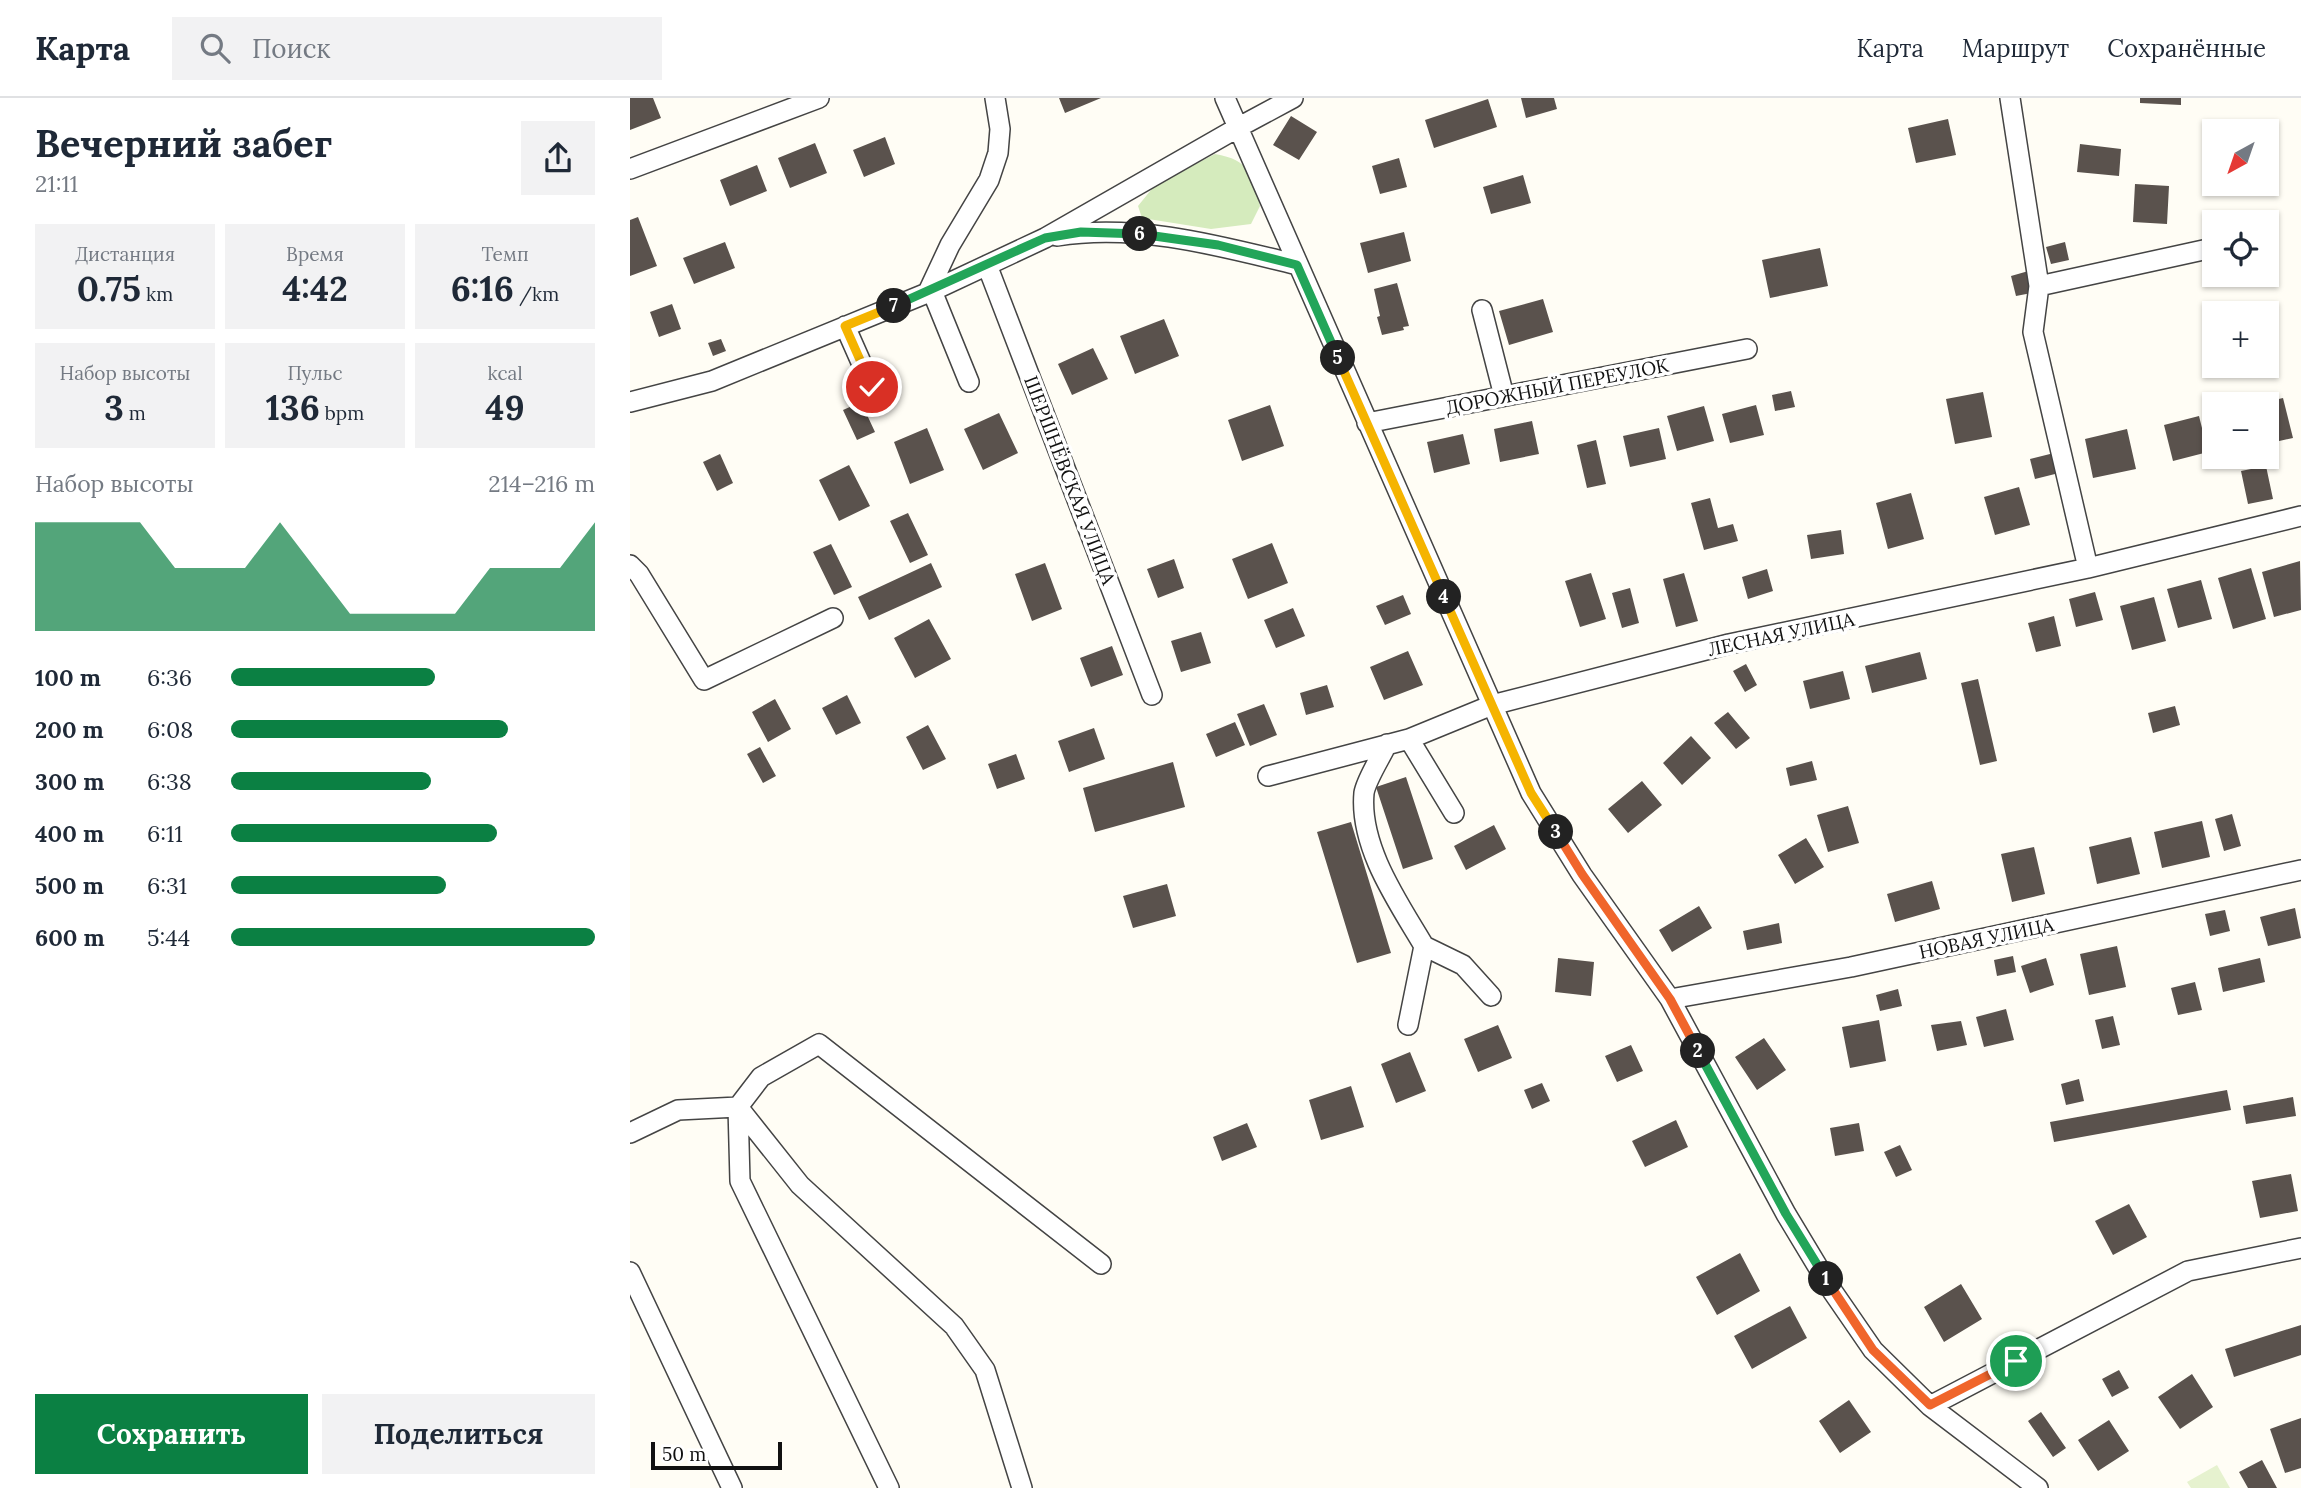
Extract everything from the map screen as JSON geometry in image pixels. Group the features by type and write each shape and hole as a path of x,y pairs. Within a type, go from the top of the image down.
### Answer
{"street":[{"path":"630,169 819,98"},
{"path":"969,382 930,292 950,245 989,180 999,153 1000,129 995,98"},
{"path":"1225,98 1531,793 1582,874 1670,999 1786,1214 1833,1292 1873,1350 1930,1405 2038,1488"},
{"path":"630,402 712,381 930,292 1045,238 1293,98"},
{"path":"2010,98 2039,286 2033,332 2088,568"},
{"path":"1045,238 1081,232 1125,232 1218,245 1297,265"},
{"path":"2039,286 2202,250"},
{"name":"ШЕРШНЁВСКАЯ УЛИЦА","path":"987,265 1152,695"},
{"path":"1482,310 1504,396"},
{"path":"845,326 872,387"},
{"name":"ДОРОЖНЫЙ ПЕРЕУЛОК","path":"1367,423 1748,349"},
{"name":"ЛЕСНАЯ УЛИЦА","path":"1268,776 1409,739 1492,705 1728,643 2088,568 2301,516"},
{"path":"630,565 639,574 704,680 833,618"},
{"path":"1409,739 1454,813"},
{"path":"1387,744 1364,792 1367,829 1382,876 1424,946 1464,965 1491,996"},
{"name":"НОВАЯ УЛИЦА","path":"1670,999 1851,967 2301,870"},
{"path":"1408,1026 1424,946"},
{"path":"889,1488 740,1181 738,1107 761,1077 820,1044 1101,1264"},
{"path":"630,1133 678,1110 738,1107"},
{"path":"738,1107 800,1185 954,1325 985,1370 1022,1488"},
{"path":"1930,1405 2188,1271 2301,1248"},
{"path":"630,1272 732,1488"}],"green space":[{"path":"1215,154 1236,160 1252,178 1260,206 1251,224 1211,229 1142,218 1138,206 1155,185"},
{"path":"2217,1465 2230,1488 2191,1488 2187,1482"}],"building":[{"path":"630,98 653,98 661,118 630,130"},
{"path":"1059,98 1101,98 1065,113"},
{"path":"1521,98 1554,98 1557,109 1526,118"},
{"path":"2140,98 2181,98 2181,105 2140,103"},
{"path":"1488,99 1497,127 1434,148 1425,120"},
{"path":"1291,116 1317,132 1299,160 1273,145"},
{"path":"1948,119 1956,155 1916,163 1908,128"},
{"path":"885,137 895,164 864,177 853,150"},
{"path":"815,143 827,173 790,188 778,158"},
{"path":"2080,144 2121,149 2119,176 2077,172"},
{"path":"1399,158 1407,187 1380,194 1372,166"},
{"path":"757,165 767,191 730,206 720,180"},
{"path":"1523,175 1531,203 1491,214 1483,187"},
{"path":"2135,184 2169,186 2167,224 2133,222"},
{"path":"638,217 657,266 630,276 630,220"},
{"path":"1404,232 1411,261 1368,273 1360,243"},
{"path":"725,242 735,268 694,284 683,258"},
{"path":"2065,242 2069,260 2051,264 2046,247"},
{"path":"1820,248 1828,286 1770,298 1762,260"},
{"path":"2032,270 2036,292 2016,296 2011,276"},
{"path":"1397,283 1409,326 1403,327 1404,330 1382,335 1374,289"},
{"path":"1543,299 1553,332 1509,345 1499,311"},
{"path":"672,304 681,329 659,337 650,312"},
{"path":"1164,319 1179,356 1135,374 1120,336"},
{"path":"721,339 726,351 713,356 708,343"},
{"path":"1093,348 1108,379 1072,395 1058,364"},
{"path":"1791,391 1795,407 1775,411 1772,395"},
{"path":"1983,392 1992,437 1955,444 1946,399"},
{"path":"2283,398 2293,438 2279,441 2279,399"},
{"path":"861,402 875,432 857,440 843,410"},
{"path":"1270,405 1284,446 1242,461 1228,420"},
{"path":"1756,405 1764,435 1730,443 1722,414"},
{"path":"1704,406 1714,441 1677,451 1667,416"},
{"path":"999,413 1018,453 983,470 964,429"},
{"path":"2199,416 2202,454 2173,461 2164,425"},
{"path":"1532,421 1539,454 1500,462 1494,429"},
{"path":"927,428 944,470 910,484 894,442"},
{"path":"1659,428 1666,459 1630,467 1623,436"},
{"path":"2127,429 2136,469 2093,478 2085,439"},
{"path":"1463,434 1470,464 1434,473 1427,442"},
{"path":"1596,440 1606,484 1587,488 1577,445"},
{"path":"2054,453 2059,473 2035,479 2030,459"},
{"path":"720,454 733,483 717,491 703,462"},
{"path":"849,465 870,506 839,521 819,480"},
{"path":"2267,469 2273,499 2248,504 2241,471"},
{"path":"2019,487 2030,525 1995,535 1984,497"},
{"path":"1911,493 1924,539 1888,549 1876,503"},
{"path":"1710,498 1718,528 1733,524 1738,541 1704,550 1691,503"},
{"path":"908,513 928,555 910,563 890,521"},
{"path":"1841,530 1844,554 1811,559 1807,535"},
{"path":"1272,543 1288,583 1248,599 1232,559"},
{"path":"831,544 852,587 834,595 813,552"},
{"path":"1174,559 1184,588 1158,598 1147,569"},
{"path":"2300,561 2301,610 2274,617 2262,572"},
{"path":"931,563 942,587 869,620 858,597"},
{"path":"1045,563 1062,609 1032,621 1015,574"},
{"path":"2251,568 2266,619 2233,629 2218,578"},
{"path":"1767,569 1773,591 1748,599 1742,577"},
{"path":"1591,573 1606,619 1580,627 1565,581"},
{"path":"1684,573 1698,621 1676,627 1663,579"},
{"path":"2201,580 2212,619 2178,628 2167,589"},
{"path":"1630,588 1639,623 1622,628 1612,593"},
{"path":"2095,592 2103,620 2076,627 2069,599"},
{"path":"1403,595 1411,614 1385,625 1376,606"},
{"path":"2154,597 2166,641 2132,650 2120,606"},
{"path":"1293,608 1305,636 1276,648 1264,620"},
{"path":"2054,616 2061,646 2036,652 2028,623"},
{"path":"929,619 951,659 915,678 894,638"},
{"path":"1201,632 1211,663 1181,672 1171,641"},
{"path":"1112,646 1123,675 1091,687 1080,658"},
{"path":"1408,651 1423,685 1384,700 1370,667"},
{"path":"1920,652 1927,679 1872,693 1865,666"},
{"path":"1746,664 1757,685 1745,692 1733,671"},
{"path":"1843,671 1850,699 1810,709 1803,681"},
{"path":"1978,679 1997,761 1980,765 1961,683"},
{"path":"1327,685 1334,707 1306,715 1300,693"},
{"path":"847,695 861,723 836,735 822,708"},
{"path":"775,699 791,729 768,742 752,712"},
{"path":"1264,704 1277,735 1250,746 1237,714"},
{"path":"2175,706 2180,725 2153,733 2148,713"},
{"path":"1728,712 1750,738 1736,749 1714,723"},
{"path":"1235,722 1245,745 1216,757 1206,734"},
{"path":"928,725 946,759 923,770 906,737"},
{"path":"1094,728 1105,759 1069,772 1058,741"},
{"path":"1691,736 1711,758 1682,785 1663,763"},
{"path":"760,747 776,776 763,783 747,754"},
{"path":"1016,754 1025,779 997,789 988,764"},
{"path":"1812,761 1817,780 1790,786 1786,768"},
{"path":"1173,762 1185,807 1095,832 1083,788"},
{"path":"1406,777 1433,859 1403,869 1376,787"},
{"path":"1642,781 1662,805 1628,833 1608,809"},
{"path":"1848,806 1859,843 1828,852 1817,815"},
{"path":"2232,814 2241,846 2224,851 2215,819"},
{"path":"2202,821 2210,857 2162,868 2154,832"},
{"path":"1351,822 1391,953 1357,963 1317,832"},
{"path":"1494,825 1506,849 1466,870 1454,846"},
{"path":"2131,837 2140,874 2097,884 2089,847"},
{"path":"1806,838 1824,867 1795,884 1778,855"},
{"path":"2034,847 2045,894 2012,902 2001,854"},
{"path":"1932,881 1940,909 1895,922 1887,894"},
{"path":"1167,884 1176,916 1133,928 1123,896"},
{"path":"1699,906 1712,928 1672,952 1659,930"},
{"path":"2295,908 2301,938 2268,946 2260,917"},
{"path":"2225,910 2230,931 2210,936 2205,914"},
{"path":"1779,923 1782,943 1747,950 1743,931"},
{"path":"2117,946 2126,987 2089,995 2080,954"},
{"path":"2013,956 2016,972 1997,976 1994,960"},
{"path":"1558,958 1594,962 1591,996 1555,992"},
{"path":"2046,958 2054,985 2030,993 2021,966"},
{"path":"2260,958 2265,982 2223,992 2218,968"},
{"path":"2195,982 2202,1010 2178,1015 2171,988"},
{"path":"1898,989 1902,1006 1880,1011 1876,995"},
{"path":"2006,1009 2014,1040 1984,1047 1976,1017"},
{"path":"2113,1016 2120,1045 2102,1049 2095,1020"},
{"path":"1879,1020 1886,1061 1850,1068 1842,1027"},
{"path":"1961,1021 1967,1045 1937,1051 1931,1025"},
{"path":"1498,1025 1512,1058 1478,1072 1464,1039"},
{"path":"1764,1038 1786,1070 1757,1090 1735,1057"},
{"path":"1631,1045 1643,1071 1617,1082 1605,1056"},
{"path":"1410,1052 1426,1091 1396,1103 1381,1064"},
{"path":"2079,1079 2084,1101 2066,1105 2061,1084"},
{"path":"1542,1083 1550,1101 1532,1109 1524,1090"},
{"path":"1351,1086 1364,1127 1321,1140 1309,1100"},
{"path":"2227,1090 2231,1110 2054,1142 2050,1122"},
{"path":"2293,1097 2296,1116 2246,1124 2243,1106"},
{"path":"1676,1120 1688,1147 1645,1167 1632,1141"},
{"path":"1247,1123 1257,1147 1222,1161 1213,1137"},
{"path":"1859,1123 1864,1151 1835,1156 1830,1128"},
{"path":"1900,1145 1912,1170 1896,1177 1884,1152"},
{"path":"2291,1174 2298,1211 2260,1218 2252,1181"},
{"path":"2129,1204 2147,1237 2113,1255 2095,1221"},
{"path":"1740,1253 1760,1291 1717,1315 1696,1277"},
{"path":"1961,1284 1982,1319 1944,1342 1924,1307"},
{"path":"1790,1306 1807,1338 1752,1369 1734,1336"},
{"path":"2301,1325 2301,1355 2234,1377 2225,1349"},
{"path":"2119,1370 2129,1388 2112,1397 2102,1379"},
{"path":"2192,1374 2213,1407 2180,1429 2158,1397"},
{"path":"1849,1400 1871,1432 1840,1453 1819,1421"},
{"path":"2041,1412 2066,1448 2053,1457 2028,1421"},
{"path":"2301,1418 2301,1468 2285,1473 2270,1429"},
{"path":"2109,1420 2129,1451 2098,1471 2078,1440"},
{"path":"2262,1460 2277,1488 2248,1488 2239,1472"}],"route":[{"path":"872,387 845,326 928,292 1045,238 1081,232 1125,232 1218,245 1297,265 1531,793 1582,874 1670,999 1786,1214 1833,1292 1873,1350 1930,1405 2016,1361"}]}
